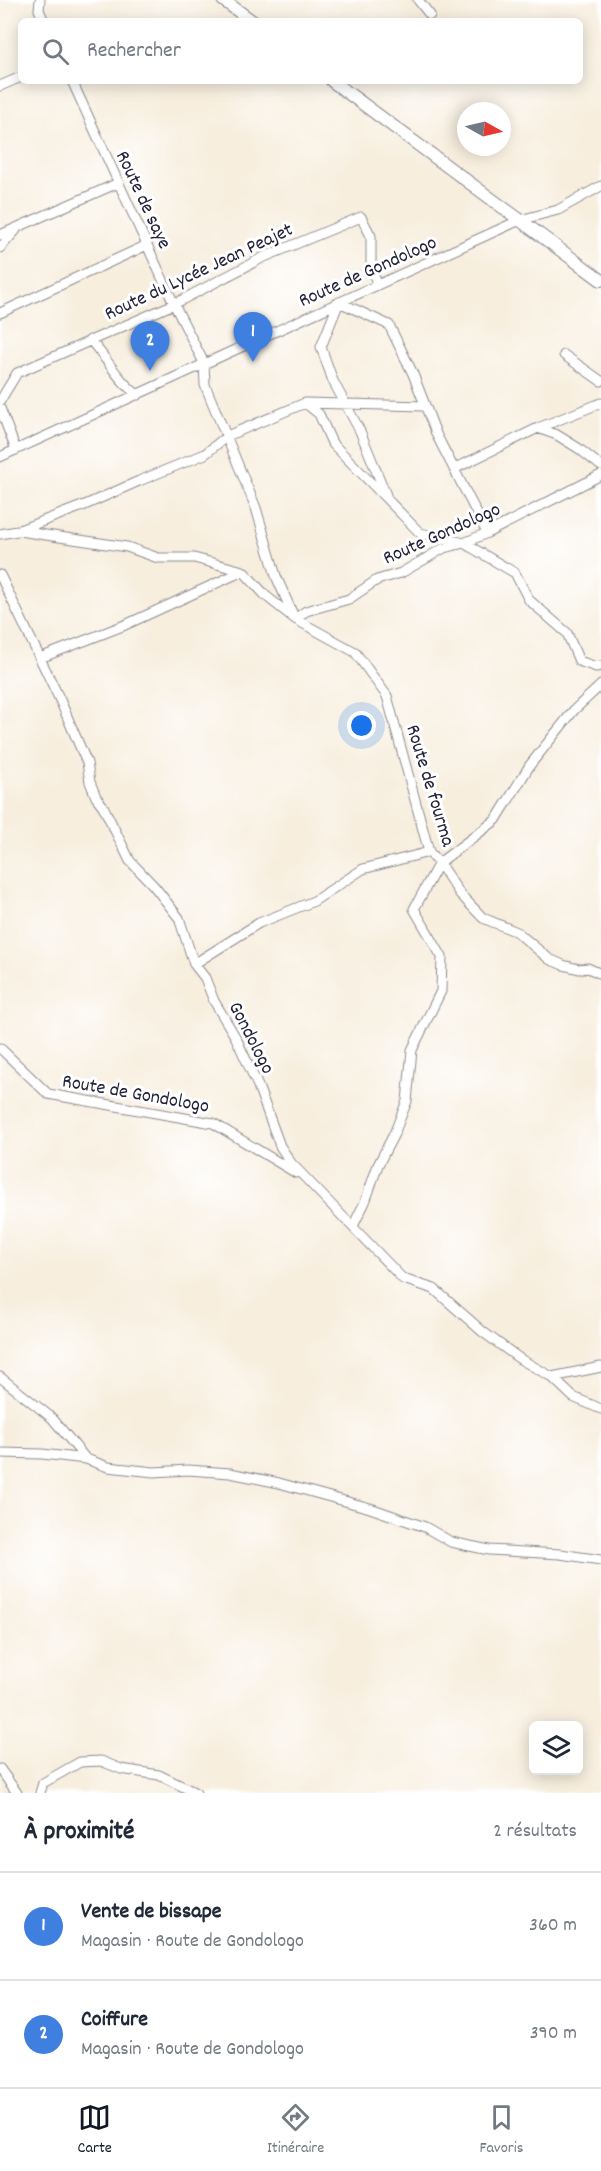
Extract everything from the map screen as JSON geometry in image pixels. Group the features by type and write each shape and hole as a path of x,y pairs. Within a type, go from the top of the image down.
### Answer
{"main road":[{"path":"223,0 248,18"},
{"path":"336,84 601,280"}],"street":[{"path":"40,0 39,10 43,18"},
{"path":"417,0 430,15"},
{"path":"0,86 18,78"},
{"name":"Route de saye","path":"73,84 174,304 204,363 205,384 256,508 276,576 295,619"},
{"path":"0,235 118,183"},
{"name":"Route de Gondologo","path":"0,457 519,220 558,210 601,186"},
{"name":"Route du Lycée Jean Peajet","path":"0,401 17,374 174,304 262,258 360,217 371,236 371,264 377,285"},
{"path":"0,249 18,227"},
{"path":"0,313 147,245"},
{"path":"388,500 360,431 333,381 321,347 339,302 388,325 413,374 436,436 487,533"},
{"path":"90,340 106,356 128,388 138,395"},
{"path":"564,355 601,381"},
{"path":"0,534 17,531 85,506 205,454 227,436 305,403 426,406"},
{"path":"305,403 319,414 332,443 420,533 464,543 514,573 529,600 567,633 579,661 596,667 601,666"},
{"path":"454,469 538,428 601,403"},
{"path":"0,408 16,450"},
{"path":"538,428 557,435 601,466"},
{"name":"Route Gondologo","path":"295,619 306,611 349,599 377,580 401,573 444,548 464,543 487,533 601,475"},
{"path":"17,531 127,547 158,558 194,558 243,571"},
{"path":"40,658 125,625 243,571"},
{"name":"Route de fourma","path":"243,571 266,596 295,619 355,652 387,696 429,852 439,863 414,909 442,957 441,991 412,1050 407,1101 353,1226"},
{"name":"Gondologo","path":"0,575 87,763 90,782 96,798 104,806 130,861 180,918 194,964 205,978 214,1001 236,1038 258,1086 280,1146 291,1163 404,1279 434,1289 483,1332 520,1359 552,1377 573,1397 601,1409"},
{"path":"601,685 574,710 530,765 496,820 439,863 460,894 483,918 516,932 549,959 579,969 588,968 601,974"},
{"path":"194,964 259,923 314,901 363,869 429,852"},
{"name":"Route de Gondologo","path":"0,1048 48,1094 213,1123 306,1179"},
{"path":"552,1377 601,1367"},
{"path":"0,1377 52,1418 86,1459"},
{"path":"0,1453 42,1454 86,1459 108,1467 154,1472 188,1470 230,1473 370,1508 425,1527 452,1542 489,1550 560,1554 601,1560"},
{"path":"40,1793 43,1783 65,1769 80,1762 101,1761 121,1769 159,1775 196,1793"},
{"path":"0,1769 17,1793"}],"place":[{"name":"Vente de bissape","path":"253,362"},
{"name":"Coiffure","path":"150,371"}]}
